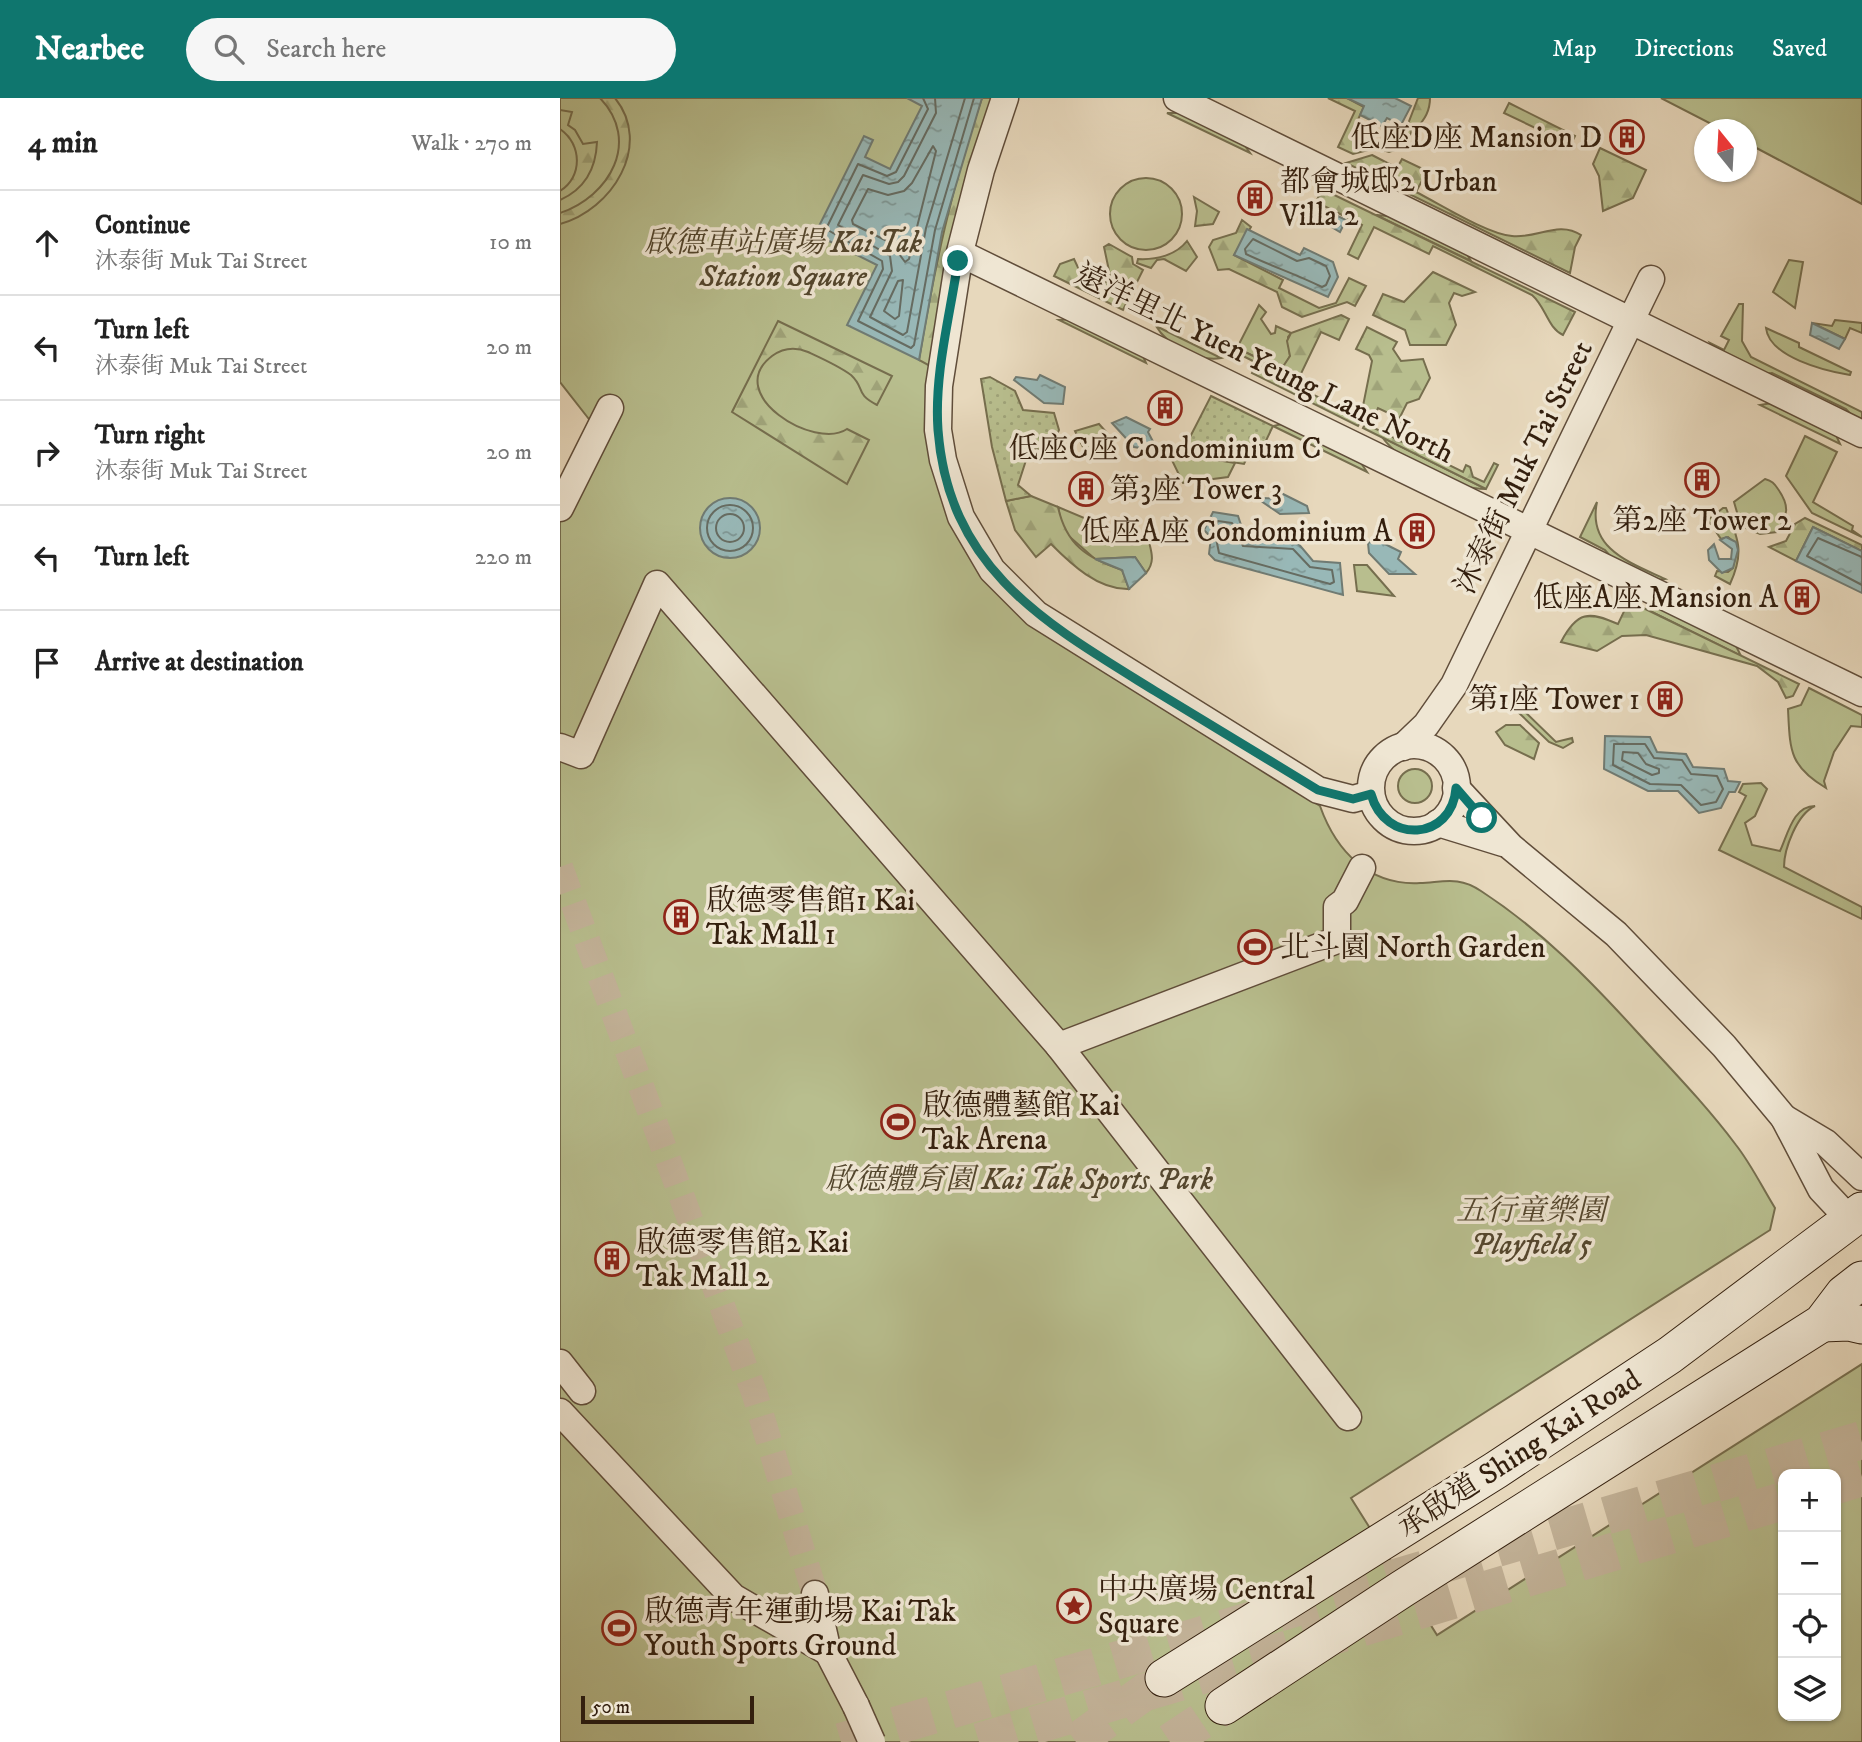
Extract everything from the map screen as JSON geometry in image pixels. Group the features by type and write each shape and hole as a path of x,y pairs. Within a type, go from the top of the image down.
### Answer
{"main road":[{"name":"承啟道 Shing Kai Road","path":"1164,1678 1496,1470 1670,1355 1712,1320 1858,1221"},
{"name":"承啟道 Shing Kai Road","path":"1224,1706 1402,1589 1822,1323 1844,1294 1862,1280"},
{"path":"1822,1323 1849,1322 1862,1325"}],"street":[{"path":"1005,98 981,170 960,252 937,400 943,460 950,489 971,538 1013,593 1060,632 1318,790 1353,799 1371,794 1379,813 1395,826 1410,831 1438,823 1450,811 1456,788 1452,768 1443,757 1424,747 1403,747"},
{"path":"1177,98 1862,434"},
{"name":"遠洋里北 Yuen Yeung Lane North","path":"970,257 1862,693"},
{"name":"沐泰街 Muk Tai Street","path":"1371,794 1377,767 1388,754 1403,747 1426,725 1454,685 1651,279"},
{"path":"560,508 610,408"},
{"path":"561,735 581,755 657,584 1059,1046 1348,1417"},
{"name":"沐泰街 Muk Tai Street","path":"1443,757 1454,685"},
{"path":"1456,788 1511,847 1616,934 1724,1046 1784,1118 1821,1189 1858,1221"},
{"path":"1438,823 1511,847"},
{"path":"1059,1046 1337,940 1337,907 1345,901 1362,868"},
{"path":"1784,1118 1826,1143 1862,1177"},
{"path":"560,1363 582,1391"},
{"path":"563,1423 733,1597 828,1652"},
{"path":"815,1594 828,1652 872,1742"}],"green space":[{"name":"啟德體育園 Kai Tak Sports Park","path":"560,98 994,98 936,480 951,524 1139,691 1320,806 1345,851 1370,872 1385,879 1402,882 1466,883 1524,922 1602,994 1701,1101 1741,1152 1775,1208 1770,1230 1351,1498 1437,1635 1862,1364 1862,1742 560,1742 560,485 592,423 560,382"},
{"path":"600,98 615,98 626,116 630,136 628,155 621,173 596,205 560,224 560,213 593,194 614,165 619,149 618,132 612,115"},
{"path":"982,98 994,98 930,366 919,360 931,293 953,195"},
{"path":"1328,98 1347,98 1364,107 1352,132 1385,148 1396,147 1405,128 1412,131 1404,147 1389,152 1376,148 1353,154 1338,147 1355,111"},
{"path":"1418,98 1430,98 1430,103 1426,115 1416,128 1408,124"},
{"path":"1661,98 1862,98 1862,204 1757,148 1757,119 1702,119"},
{"path":"1509,103 1575,136 1572,142 1567,143 1504,113"},
{"path":"560,110 572,112 568,125 575,130 583,144 597,142 588,177 576,190 560,200 560,191 573,178 577,160 573,143 560,129"},
{"path":"1167,113 1181,113 1243,143 1250,153"},
{"path":"1600,148 1646,170 1633,198 1603,211 1599,176 1593,164"},
{"path":"1372,155 1397,168 1402,159 1427,171 1416,192 1490,230 1521,236 1564,229 1581,235 1575,247 1570,273 1346,163"},
{"path":"1146,178 1160,181 1172,188 1179,200 1182,214 1179,228 1172,240 1160,247 1146,250 1132,247 1120,240 1113,228 1110,214 1113,200 1120,188 1132,181"},
{"path":"1322,189 1575,312 1563,335 1553,327 1532,295 1433,246 1429,254 1374,227 1358,259 1348,254 1362,225 1316,202"},
{"path":"1194,197 1219,212 1213,224 1195,226 1197,211"},
{"path":"1376,215 1412,218 1465,251 1471,261"},
{"path":"1242,220 1251,227 1234,255 1283,280 1279,288 1319,308 1336,303 1349,278 1366,286 1355,306 1347,302 1302,317 1282,307 1277,292 1229,269 1218,270 1209,247 1213,240 1236,233"},
{"path":"1187,241 1197,257 1186,271 1164,259 1157,260 1151,268 1137,263 1138,259 1152,259 1172,253"},
{"path":"1109,244 1132,257 1133,264 1143,270 1123,310 1054,276 1060,264 1074,259 1082,276 1097,278 1100,285 1111,280 1104,247"},
{"path":"1789,260 1803,262 1795,308 1773,292"},
{"path":"1433,272 1475,292 1462,296 1454,293 1449,303 1456,325 1446,345 1410,345 1405,330 1373,315 1383,294 1404,302"},
{"path":"1739,304 1743,304 1742,341 1751,357 1862,412 1862,426 1846,409 1772,373 1756,371 1738,364 1715,349 1710,343 1724,350 1729,340 1721,336"},
{"path":"1259,305 1266,312 1261,319 1271,334 1275,333 1276,326 1291,333 1288,337 1290,356 1285,365 1274,366 1237,348"},
{"path":"1341,315 1349,319 1339,340 1321,332 1295,386 1353,414 1362,411 1372,361 1369,355 1356,349 1367,327 1397,342 1393,349 1401,361 1423,359 1430,378 1419,399 1407,403 1399,419 1403,429 1394,424 1397,417 1378,408 1375,415 1366,411 1358,426 1252,373 1257,363 1239,354 1241,350 1274,366 1284,365 1290,356 1287,341 1291,333"},
{"path":"1072,319 1142,354 1146,363 1059,320"},
{"path":"1835,320 1862,323 1862,333 1850,328 1845,339 1812,323 1832,326"},
{"path":"778,321 892,376 877,405 865,397 851,375 803,350 790,349 776,353 760,371 758,387 765,402 796,426 833,434 847,429 869,440 847,484 732,412"},
{"path":"1156,326 1221,358 1212,359 1184,351 1168,340"},
{"path":"1766,328 1851,372 1850,375 1813,366 1787,355 1769,338"},
{"path":"990,377 1015,391 1023,410 1054,413 1059,430 1052,446 1046,444 1041,450 1033,448 1029,451 1018,485 1031,496 1006,501 992,447 981,379"},
{"path":"1211,396 1273,426 1261,451 1252,447 1244,464 1168,452 1189,439"},
{"path":"1772,403 1835,433 1840,444 1760,405"},
{"path":"1369,417 1372,419 1370,426 1463,472 1466,465 1470,467 1473,477 1484,482 1494,463 1498,465 1486,489 1363,428"},
{"path":"1099,424 1115,442 1111,450 1084,449 1075,431"},
{"path":"1282,424 1357,457 1367,472 1273,426"},
{"path":"1805,436 1837,452 1813,502 1853,526 1852,530 1862,537 1812,513 1786,476"},
{"path":"1382,437 1486,489 1459,484 1429,472 1401,456"},
{"path":"1168,452 1235,463 1228,477 1183,483"},
{"path":"1765,479 1773,482 1778,489 1786,510 1777,532 1760,534 1741,526 1734,502"},
{"path":"1031,496 1058,507 1072,540 1088,555 1122,570 1129,589 1096,580 1076,567 1051,544 1036,557 1015,530 1006,501"},
{"path":"1597,502 1596,518 1605,543 1626,560 1665,579 1658,580 1612,558 1605,550 1580,537"},
{"path":"1058,507 1089,520 1093,529 1132,545 1148,538 1152,560 1149,569 1146,573 1135,557 1095,559 1063,531"},
{"path":"1726,508 1738,545 1735,573 1730,584 1715,576 1717,571 1728,572 1733,568 1737,545 1728,537 1721,539 1708,520"},
{"path":"1805,518 1862,545 1862,551 1813,527 1796,561 1769,547 1786,541 1795,524"},
{"path":"1354,565 1367,565 1394,596 1357,591"},
{"path":"1629,601 1799,684 1793,696 1786,698 1778,682 1757,666 1646,635 1622,636 1597,651 1561,642 1578,619 1599,617 1618,624"},
{"path":"1661,608 1736,646 1741,656 1646,609"},
{"path":"1809,688 1862,715 1862,727 1851,726 1834,752 1824,781 1826,788 1798,764 1791,746 1788,709 1801,705"},
{"path":"1517,704 1556,742 1572,738 1573,742 1563,748 1549,742 1517,711"},
{"path":"1506,725 1520,725 1539,743 1534,759 1505,745 1496,732"},
{"path":"1415,769 1427,774 1432,786 1427,798 1415,803 1403,798 1398,786 1403,774"},
{"path":"1761,783 1767,789 1755,816 1745,823 1752,845 1780,851 1796,816 1808,807 1815,806 1808,810 1797,824 1786,851 1784,867 1862,907 1862,919 1719,850 1746,796 1739,792 1743,784"}],"water":[{"path":"907,98 982,98 942,232 919,360 847,325 877,265 815,234 864,136 873,140 865,157 890,169 922,106"},
{"path":"1347,98 1395,98 1411,106 1401,125 1387,118 1382,126 1360,115 1364,106"},
{"path":"1315,205 1346,220 1340,232 1310,214"},
{"path":"1247,229 1300,255 1304,248 1333,262 1338,277 1328,297 1234,255"},
{"path":"1812,323 1845,339 1839,349 1810,335"},
{"path":"1040,375 1065,387 1063,404 1044,403 1014,380 1016,377 1037,380"},
{"path":"1126,417 1150,429 1148,432 1158,451 1134,447 1112,423"},
{"path":"1283,494 1307,506 1309,513 1280,514 1261,501 1263,498 1280,499"},
{"path":"730,498 747,503 755,511 760,528 755,545 747,553 730,558 713,553 705,545 700,528 705,511 713,503"},
{"path":"1213,512 1238,516 1246,540 1297,542 1313,561 1340,563 1343,595 1215,560 1209,554 1211,537 1204,530"},
{"path":"1813,527 1862,551 1862,593 1796,561"},
{"path":"1726,537 1736,542 1738,550 1733,568 1722,573 1709,560 1708,550 1714,544 1719,559 1731,559 1732,549 1720,540"},
{"path":"1377,540 1401,552 1398,559 1415,574 1389,574 1369,553 1368,543"},
{"path":"1135,557 1146,573 1129,589 1122,570 1095,559"},
{"path":"1605,736 1650,737 1657,752 1686,754 1693,767 1724,769 1728,781 1740,782 1735,792 1729,792 1721,808 1699,813 1678,791 1648,791 1604,769"}],"tunnel":[{"path":"560,867 755,1395 815,1594"},
{"path":"841,1742 1862,1440"},
{"path":"1841,1483 1862,1477"},
{"path":"979,1742 1778,1502"},
{"path":"1076,1742 1164,1678"},
{"path":"1170,1742 1224,1706"}],"place":[{"name":"低座D座 Mansion D","path":"1627,137"},
{"name":"都會城邸2 Urban Villa 2","path":"1255,198"},
{"name":"低座C座 Condominium C","path":"1165,408"},
{"name":"第2座 Tower 2","path":"1702,480"},
{"name":"第3座 Tower 3","path":"1086,489"},
{"name":"低座A座 Condominium A","path":"1417,531"},
{"name":"低座A座 Mansion A","path":"1802,597"},
{"name":"第1座 Tower 1","path":"1665,699"},
{"name":"啟德零售館1 Kai Tak Mall 1","path":"681,917"},
{"name":"北斗園 North Garden","path":"1255,947"},
{"name":"啟德體藝館 Kai Tak Arena","path":"898,1122"},
{"name":"啟德零售館2 Kai Tak Mall 2","path":"612,1259"},
{"name":"中央廣場 Central Square","path":"1074,1606"},
{"name":"啟德青年運動場 Kai Tak Youth Sports Ground","path":"619,1628"}],"route":[{"path":"958,261 937,400 938,430 950,489 961,517 992,570 1013,593 1035,614 1060,632 1318,790 1353,799 1371,794 1379,813 1387,821 1410,831 1431,827 1445,817 1456,797 1456,788 1482,818"}],"park label":[{"name":"啟德車站廣場 Kai Tak Station Square","path":"783,259"},
{"name":"五行童樂園 Playfield 5","path":"1531,1227"}]}
